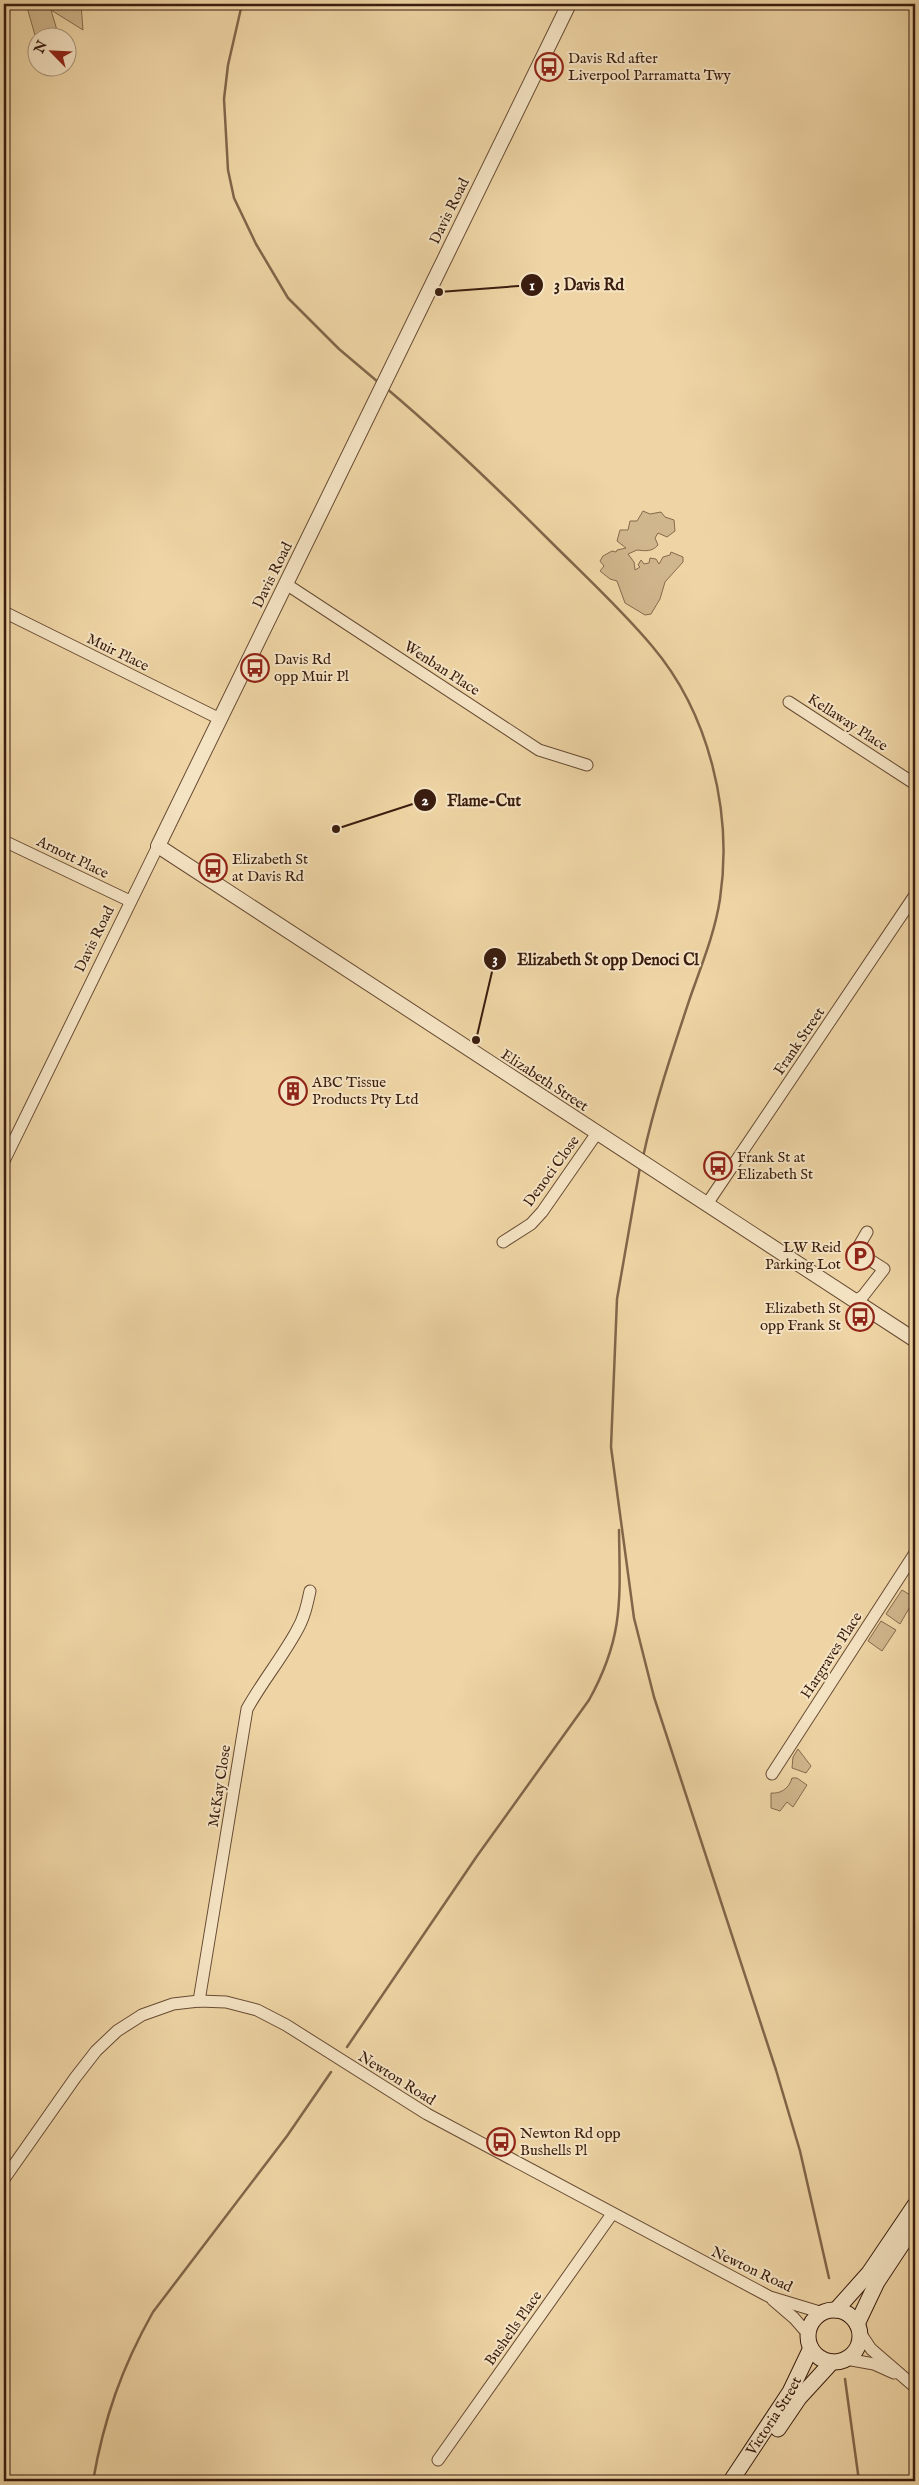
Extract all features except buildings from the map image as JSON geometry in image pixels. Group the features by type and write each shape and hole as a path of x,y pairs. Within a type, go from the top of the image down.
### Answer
{"main road":[{"path":"915,2205 869,2273 830,2312 813,2321 809,2341 823,2360 839,2360 856,2349 858,2328 878,2282 915,2224"},
{"path":"830,2312 852,2318 858,2328"},
{"name":"Victoria Street","path":"731,2481 790,2392 809,2341"},
{"name":"Victoria Street","path":"743,2481 799,2398 839,2360"}],"street":[{"name":"Davis Road","path":"4,1161 569,4"},
{"name":"Wenban Place","path":"286,584 539,750 587,765"},
{"name":"Muir Place","path":"4,612 220,719"},
{"name":"Kellaway Place","path":"789,702 915,784"},
{"name":"Arnott Place","path":"4,841 130,901"},
{"name":"Elizabeth Street","path":"158,846 915,1340"},
{"name":"Frank Street","path":"707,1204 915,895"},
{"name":"Denoci Close","path":"503,1242 532,1224 597,1133"},
{"path":"855,1301 863,1296 884,1269 856,1251 867,1232"},
{"name":"Hargraves Place","path":"772,1774 915,1553"},
{"name":"McKay Close","path":"199,2000 247,1709 266,1676 296,1632 304,1615 310,1591"},
{"name":"Newton Road","path":"4,2179 96,2051 117,2031 142,2015 173,2004 199,2000 226,2002 257,2010 286,2025 427,2114 770,2297 830,2312"},
{"name":"Bushells Place","path":"438,2460 612,2214"},
{"path":"770,2297 794,2318 809,2341"},
{"path":"858,2328 871,2349 900,2376"},
{"path":"839,2360 874,2364 900,2376 915,2386"}],"shaded area":[{"path":"26,4 81,4 83,30 51,10 56,28 33,28"},
{"path":"643,511 650,514 661,512 665,517 674,520 675,531 667,537 658,533 655,538 658,545 651,550 637,550 628,554 634,562 635,570 640,567 638,565 641,560 644,564 649,563 650,558 656,559 659,564 663,557 670,555 671,552 683,557 683,562 665,582 660,599 651,614 645,615 625,603 617,581 610,579 600,571 604,566 600,561 603,556 612,551 616,552 626,548 617,541 620,530 628,530 630,521 637,521"},
{"path":"902,1590 915,1598 900,1624 886,1614"},
{"path":"881,1621 896,1630 882,1651 868,1641"},
{"path":"798,1749 811,1766 806,1773 792,1768 793,1757"},
{"path":"792,1778 797,1778 807,1785 793,1807 787,1802 780,1811 771,1808 771,1793 778,1793 784,1790"}],"waterway":[{"path":"242,4 228,65 224,99 228,170 234,198 256,244 288,298 339,349 378,382"},
{"path":"386,388 490,482 628,619 652,646 672,673 689,702 702,733 712,765 719,798 723,832 723,866 720,899 712,936 678,1035 643,1157"},
{"path":"640,1167 617,1299 611,1447 634,1618 654,1697 776,2070 800,2151 829,2278"},
{"path":"347,2047 477,1856 589,1700 609,1657 618,1617 620,1577 619,1530"},
{"path":"93,2481 97,2458 115,2394 132,2353 153,2312 287,2136 331,2072"},
{"path":"845,2379 859,2481"}],"place":[{"name":"Davis Rd after Liverpool Parramatta Twy","path":"549,67"},
{"name":"3 Davis Rd","path":"439,292"},
{"name":"Davis Rd opp Muir Pl","path":"255,668"},
{"name":"Flame-Cut","path":"336,829"},
{"name":"Elizabeth St at Davis Rd","path":"213,868"},
{"name":"Elizabeth St opp Denoci Cl","path":"476,1040"},
{"name":"ABC Tissue Products Pty Ltd","path":"293,1091"},
{"name":"Frank St at Elizabeth St","path":"718,1166"},
{"name":"LW Reid Parking Lot","path":"860,1256"},
{"name":"Elizabeth St opp Frank St","path":"860,1317"},
{"name":"Newton Rd opp Bushells Pl","path":"501,2142"}]}
